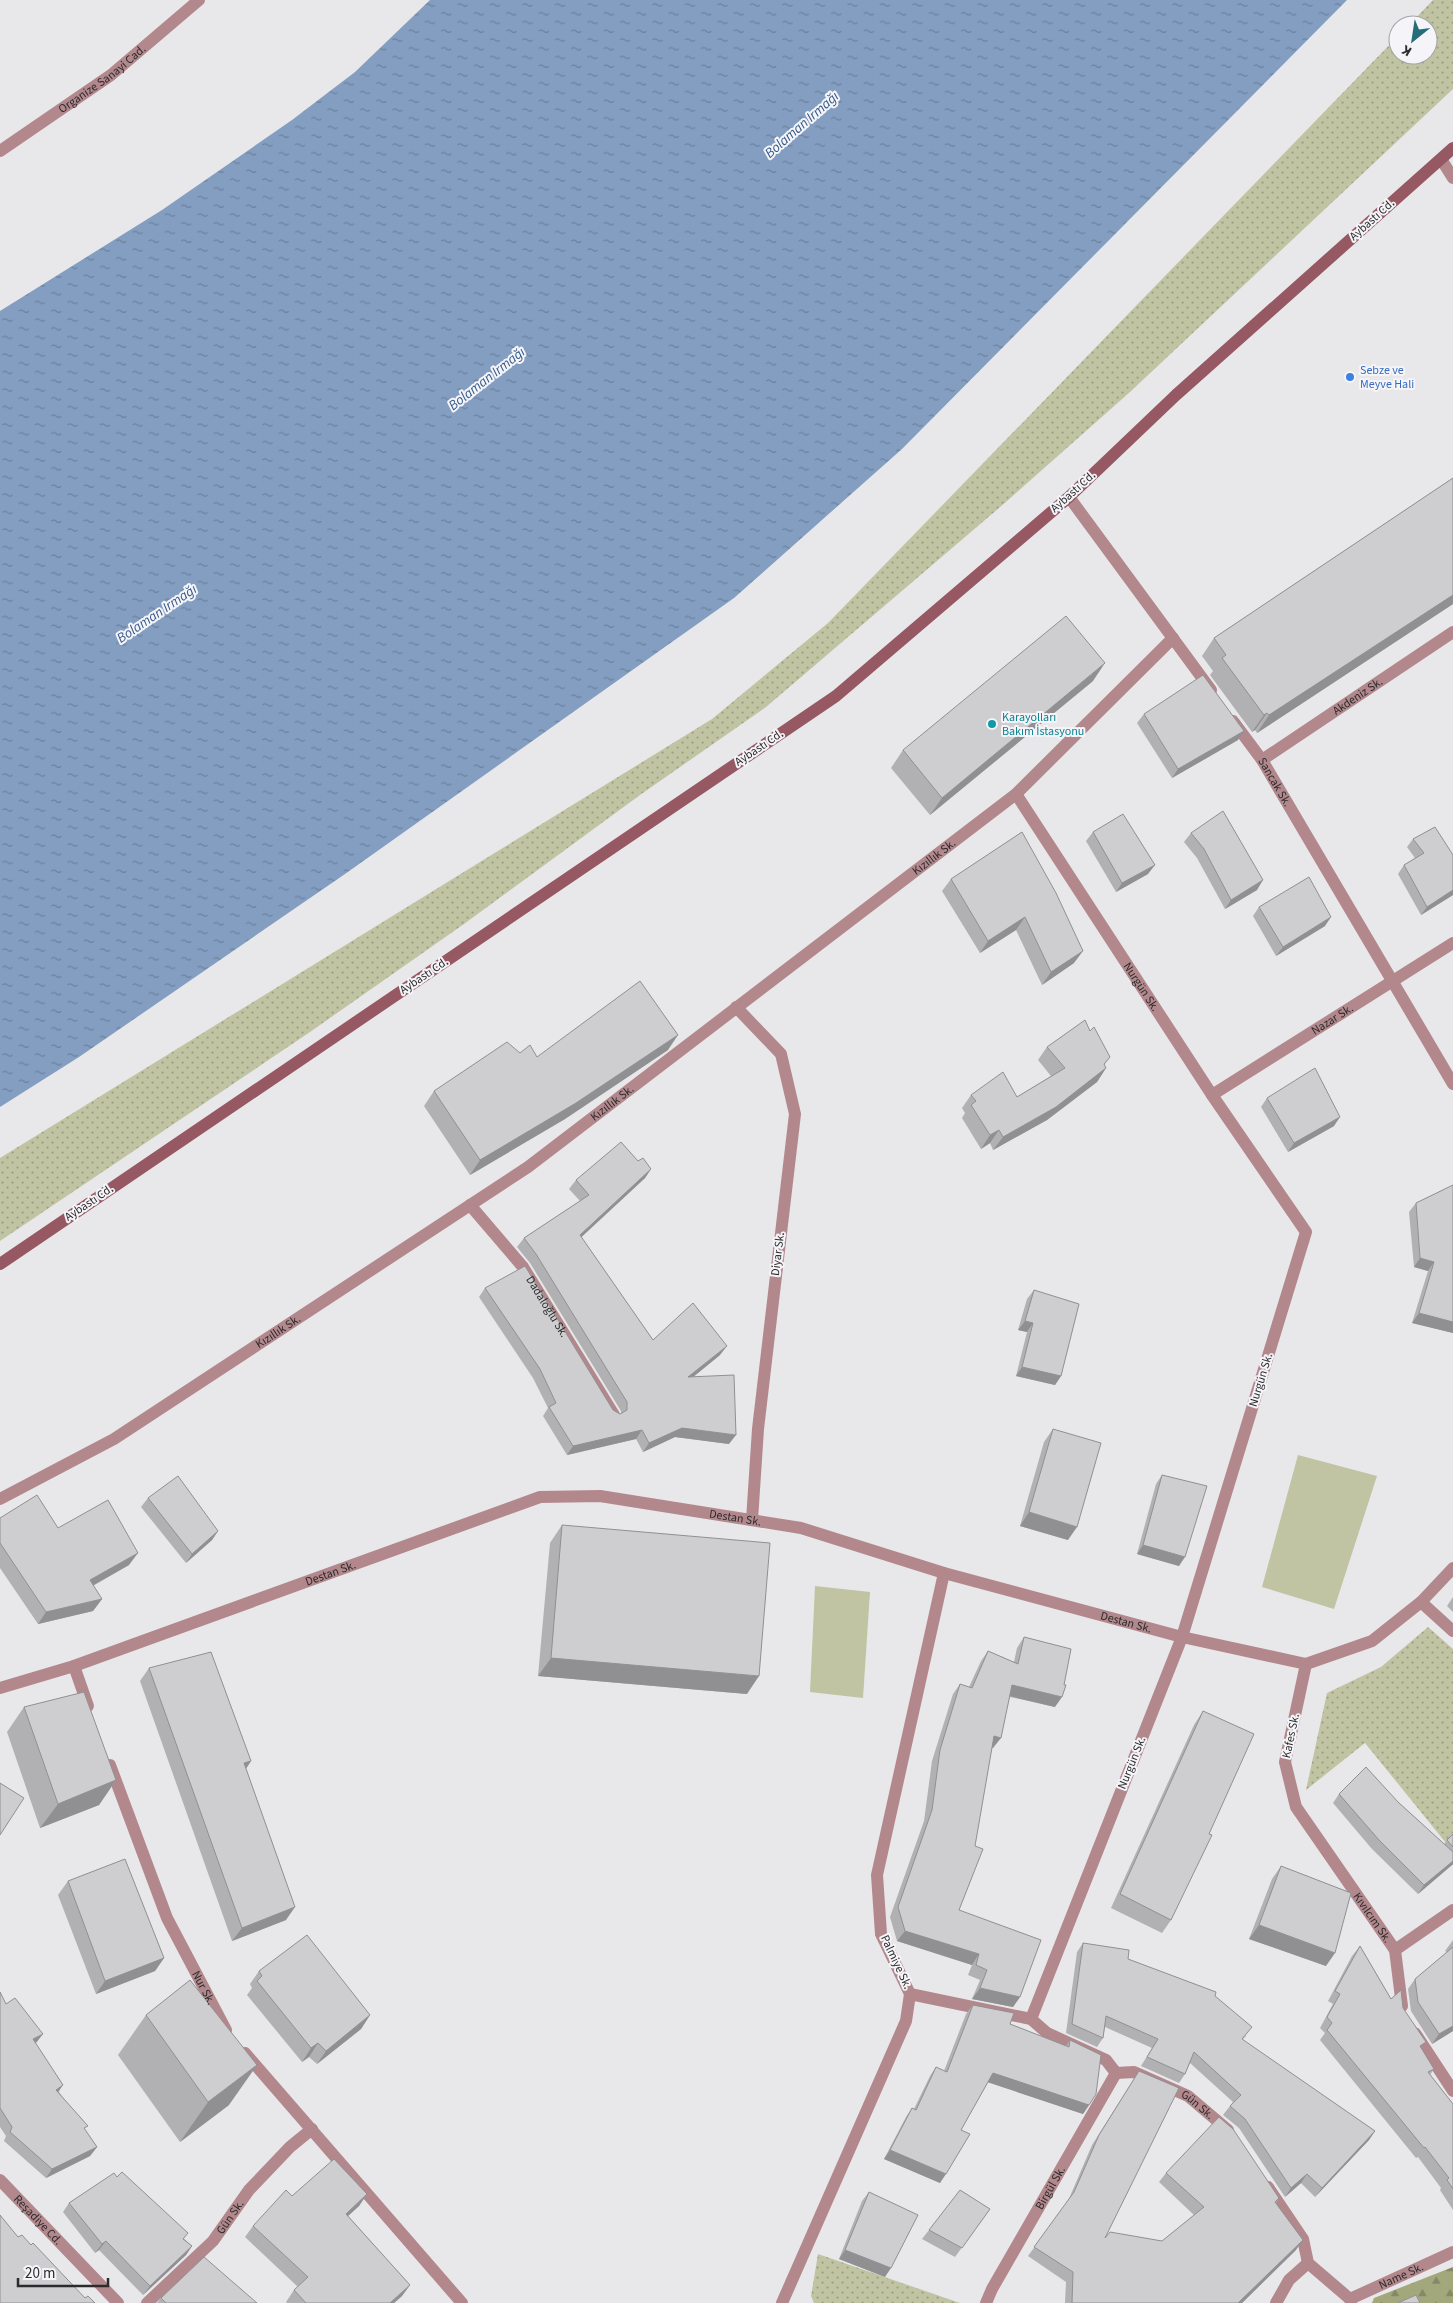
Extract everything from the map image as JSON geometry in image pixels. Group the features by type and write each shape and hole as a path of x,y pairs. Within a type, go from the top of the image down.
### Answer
{"main road":[{"name":"Aybastı Cd.","path":"0,1264 836,696 1069,497 1176,394 1453,148"}],"street":[{"name":"Organize Sanayi Cad.","path":"0,151 111,75 192,2"},
{"path":"1441,159 1453,178"},
{"name":"Sancak Sk.","path":"1069,497 1262,760 1453,1084"},
{"name":"Akdeniz Sk.","path":"1262,760 1453,632"},
{"name":"Kızıllık Sk.","path":"0,1499 114,1439 528,1166 1016,794 1173,638"},
{"name":"Nurgün Sk.","path":"1016,794 1212,1095 1306,1232 1182,1637 1031,2019"},
{"name":"Nazar Sk.","path":"1212,1095 1453,943"},
{"name":"Diyar Sk.","path":"736,1007 781,1054 795,1114 759,1419 752,1520"},
{"name":"Dadaloğlu Sk.","path":"470,1205 523,1267 614,1415"},
{"name":"Destan Sk.","path":"0,1688 74,1666 540,1497 600,1496 801,1528 944,1573 1182,1637 1306,1664"},
{"path":"1306,1664 1372,1641 1421,1602 1453,1568"},
{"name":"Palmiye Sk.","path":"782,2303 906,2021 910,1994 881,1934 877,1875 944,1573"},
{"path":"1421,1602 1453,1631"},
{"name":"Kafes Sk.","path":"1296,1806 1285,1762 1306,1664"},
{"path":"74,1666 94,1722"},
{"name":"Nur Sk.","path":"105,1750 167,1918 226,2031 462,2303"},
{"name":"Kıvılcım Sk.","path":"1296,1806 1395,1950 1403,2014 1453,2092"},
{"path":"1395,1950 1453,1910"},
{"path":"910,1994 1031,2019 1047,2033 1106,2060 1116,2073"},
{"name":"Gün Sk.","path":"1116,2073 1134,2072 1188,2096 1232,2133 1237,2141"},
{"name":"Birgül Sk.","path":"986,2303 992,2289 1116,2073"},
{"name":"Gün Sk.","path":"147,2303 213,2241 249,2190 290,2147 312,2129"},
{"path":"1259,2174 1303,2239 1308,2263 1351,2301"},
{"name":"Reşadiye Cd.","path":"0,2180 118,2303"},
{"name":"Name Sk.","path":"1351,2301 1453,2252"},
{"path":"1276,2303 1289,2280 1308,2263"}],"green space":[{"path":"1433,0 1453,0 1453,89 1130,392 999,508 766,707 310,1032 0,1241 0,1158 712,719 828,623 1388,46 1388,65 1438,65 1438,15 1419,15"},
{"path":"1298,1455 1377,1476 1334,1609 1262,1587"},
{"path":"815,1586 870,1592 863,1698 810,1692"},
{"path":"1428,1627 1453,1649 1453,1833 1446,1843 1365,1743 1306,1790 1327,1693 1381,1667"},
{"path":"818,2254 960,2303 814,2303 811,2296"},
{"path":"1453,2267 1453,2303 1372,2303 1374,2298"}],"water":[{"name":"Bolaman Irmağı","path":"430,0 1347,0 902,449 734,598 345,874 79,1057 0,1107 0,311 162,210 292,120 355,72"}],"building":[{"path":"1453,478 1453,595 1269,715 1267,713 1264,715 1222,658 1226,655 1214,638"},
{"name":"Karayolları Bakım İstasyonu","path":"1066,616 1105,663 942,798 903,750"},
{"path":"1203,675 1244,731 1178,769 1144,714"},
{"path":"1223,811 1263,880 1231,900 1204,849 1191,833"},
{"path":"1123,814 1155,865 1122,883 1093,832"},
{"path":"1435,827 1453,855 1453,890 1427,907 1404,865 1424,853 1413,839"},
{"path":"1022,832 1056,893 1083,951 1051,972 1025,917 988,941 951,879"},
{"path":"1309,877 1331,917 1283,947 1259,907"},
{"path":"640,981 678,1035 576,1103 480,1160 434,1091 507,1042 520,1053 530,1045 537,1057"},
{"path":"1085,1020 1090,1031 1094,1027 1110,1057 1104,1064 1106,1068 1056,1107 1003,1137 999,1130 990,1135 971,1105 976,1101 971,1095 1003,1072 1017,1097 1065,1068 1047,1047"},
{"path":"1315,1068 1340,1117 1294,1143 1267,1098"},
{"path":"621,1142 638,1161 643,1158 651,1169 580,1235 653,1340 693,1303 727,1346 688,1377 734,1375 736,1435 682,1428 649,1443 642,1430 573,1446 549,1407 556,1403 540,1369 485,1288 525,1266 613,1410 620,1414 627,1410 627,1402 536,1254 524,1238 589,1195 576,1180"},
{"path":"1453,1185 1453,1322 1419,1313 1434,1262 1420,1258 1416,1203"},
{"path":"1034,1290 1079,1304 1061,1376 1022,1367 1033,1323 1025,1321"},
{"path":"1053,1429 1101,1443 1077,1527 1029,1512"},
{"path":"1162,1475 1207,1486 1185,1557 1143,1545"},
{"path":"178,1476 218,1531 192,1554 148,1498"},
{"path":"37,1495 58,1528 108,1500 138,1553 90,1580 102,1599 46,1612 0,1543 0,1518"},
{"path":"562,1525 770,1543 759,1676 551,1658"},
{"path":"1024,1637 1071,1649 1064,1685 1066,1685 1062,1697 1012,1685 1001,1738 994,1736 975,1846 983,1849 959,1910 1041,1940 1020,1997 980,1988 987,1970 976,1965 979,1954 905,1931 898,1907 932,1810 940,1750 960,1684 972,1688 988,1651 1018,1664"},
{"path":"211,1652 251,1761 244,1763 295,1907 242,1928 149,1668"},
{"path":"84,1692 116,1780 58,1804 24,1707"},
{"path":"1203,1711 1254,1734 1209,1834 1212,1835 1171,1920 1120,1894"},
{"path":"1366,1767 1398,1802 1453,1852 1453,1861 1424,1885 1379,1840 1339,1794"},
{"path":"0,1783 24,1798 0,1835"},
{"path":"1453,1834 1453,1847 1447,1840"},
{"path":"125,1859 164,1958 105,1981 68,1881"},
{"path":"1281,1866 1351,1893 1335,1953 1259,1925"},
{"path":"307,1935 370,2015 326,2051 318,2043 311,2048 257,1981 262,1976 259,1971"},
{"path":"1083,1943 1129,1950 1128,1959 1216,1992 1215,1996 1252,2027 1242,2039 1375,2131 1322,2188 1307,2174 1291,2188 1245,2119 1230,2106 1241,2095 1194,2052 1185,2074 1147,2057 1158,2039 1106,2016 1103,2038 1072,2024"},
{"path":"1360,1946 1391,1999 1401,1990 1403,2008 1426,2042 1420,2046 1434,2069 1428,2072 1453,2104 1453,2189 1447,2180 1449,2178 1425,2147 1327,2030 1332,2023 1327,2017 1340,1994 1335,1991"},
{"path":"1453,1947 1453,2026 1439,2034 1418,2002 1415,1979"},
{"path":"190,1980 257,2065 208,2102 146,2015"},
{"path":"0,1992 6,2004 15,1998 43,2034 33,2039 63,2085 56,2090 88,2126 84,2128 97,2147 52,2169 10,2132 12,2127 0,2108"},
{"path":"973,2005 1014,2013 1010,2024 1069,2047 1070,2040 1101,2055 1096,2094 1089,2105 993,2073 961,2130 970,2134 946,2174 890,2150 912,2108 916,2110 936,2067 947,2072"},
{"path":"1139,2071 1179,2088 1105,2238 1110,2232 1162,2241 1204,2207 1166,2173 1219,2117 1233,2129 1279,2198 1275,2202 1303,2240 1238,2303 1072,2303 1073,2272 1034,2247 1074,2192 1099,2135"},
{"path":"334,2159 367,2194 346,2214 410,2285 390,2303 306,2303 294,2290 308,2277 253,2226 286,2190 292,2196"},
{"path":"122,2172 188,2233 183,2239 192,2246 150,2286 106,2241 102,2244 69,2203 114,2173 117,2177"},
{"path":"960,2190 990,2209 962,2248 929,2230"},
{"path":"869,2192 918,2215 891,2268 845,2250"},
{"path":"0,2215 18,2237 22,2235 31,2245 33,2243 85,2298 88,2296 95,2303 0,2303"},
{"path":"204,2257 257,2303 166,2303 161,2298"},
{"path":"1416,2295 1420,2303 1398,2303"}],"place":[{"name":"Sebze ve Meyve Hali","path":"1350,377"},
{"name":"Karayolları Bakım İstasyonu","path":"992,724"}]}
